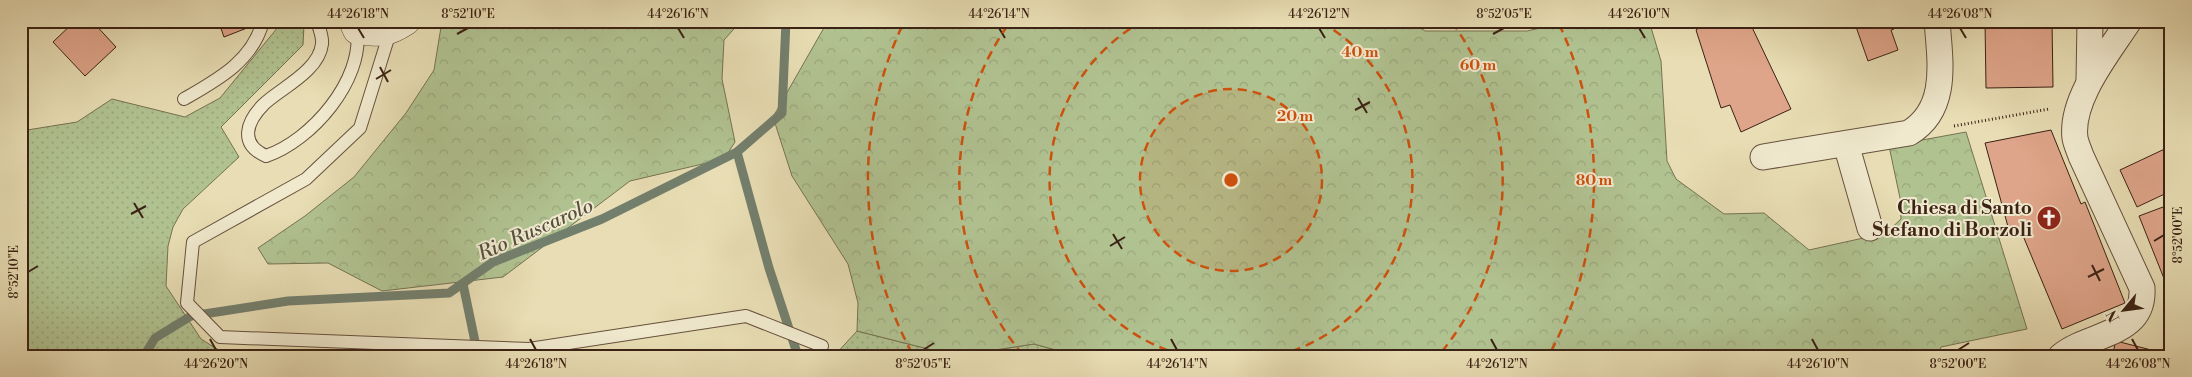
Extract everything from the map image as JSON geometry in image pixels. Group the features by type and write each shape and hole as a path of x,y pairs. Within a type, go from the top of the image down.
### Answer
{"street":[{"path":"1763,157 1909,133 1920,126 1935,106 1940,88 1937,21"},
{"path":"2089,80 2090,21"},
{"path":"2061,356 2082,342 2118,329 2136,316 2143,302 2142,288 2081,156 2075,137 2078,110 2089,80 2129,21"},
{"path":"355,26 398,27"},
{"path":"1846,144 1870,228"}],"lane":[{"path":"184,99 222,76 238,62 252,47 263,21"},
{"path":"317,21 322,44 318,55 301,77 265,103 249,125 248,138 254,150 266,156 282,150 303,134 333,104 349,80 359,43 355,26"},
{"path":"398,27 360,128 306,180 193,242 187,303 220,338 529,348 746,316 822,346"}],"path":[{"path":"1909,133 2021,116 2054,107 2078,110"}],"green space":[{"path":"283,21 304,25 303,45 221,127 239,157 183,209 173,227 168,246 166,286 201,339 217,349 239,356 21,356 21,131 77,122 112,99 185,117 220,98"},
{"path":"442,21 741,21 724,40 722,79 735,142 724,159 630,181 503,277 382,291 328,263 268,264 258,248 305,216 354,177 406,113 434,70"},
{"path":"824,21 1409,21 1425,31 1527,31 1570,21 1646,21 1650,24 1661,61 1667,161 1676,179 1724,214 1764,213 1809,250 1886,233 1901,219 1900,198 1889,146 1966,132 2027,329 1941,347 1937,356 1078,356 1034,344 956,356 857,331 858,303 848,264 792,176 773,117 825,26"},
{"path":"857,331 956,356 834,356"},
{"path":"1034,344 1078,356 958,356"}],"building":[{"path":"75,21 92,21 116,47 85,76 53,42"},
{"path":"225,21 244,21 247,28 224,37 219,23"},
{"path":"1702,21 1749,21 1791,109 1741,132 1730,105 1721,108 1696,30 1704,24"},
{"path":"1854,21 1891,21 1894,29 1891,30 1898,50 1868,61"},
{"path":"1985,21 2052,21 2053,87 1986,88"},
{"path":"2163,21 2171,21 2171,93"},
{"name":"Chiesa di Santo Stefano di Borzoli","path":"2051,130 2081,204 2085,202 2125,303 2062,329 2021,231 2010,234 1985,143"},
{"path":"2171,146 2171,191 2137,207 2120,170"},
{"path":"2171,204 2171,296 2139,216"},
{"path":"2116,341 2171,355 2171,356 2112,356"}],"waterway":[{"name":"Rio Ruscarolo","path":"144,356 155,338 191,316 288,301 449,293 493,262 602,219 737,152 782,113 786,21"},
{"path":"737,152 769,268 798,356"},
{"path":"463,284 478,356"}],"place":[{"name":"Chiesa di Santo Stefano di Borzoli","path":"2049,218"}]}
